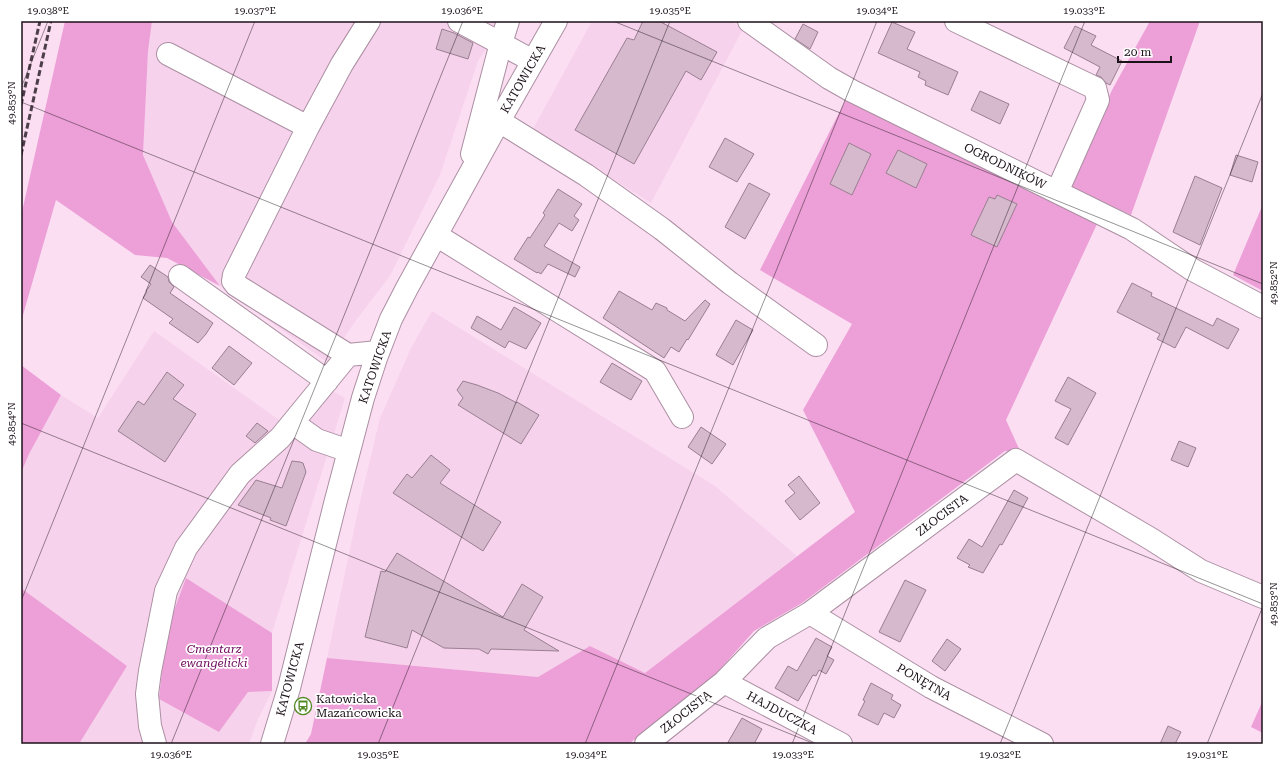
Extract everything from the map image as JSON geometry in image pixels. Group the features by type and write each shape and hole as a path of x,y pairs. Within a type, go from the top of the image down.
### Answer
{"street":[{"path":"369,21 342,64 308,127 234,275 233,281 236,285 348,355 378,352"},
{"path":"459,21 533,61"},
{"path":"484,21 501,43"},
{"path":"464,184 508,21"},
{"name":"KATOWICKA","path":"272,744 290,688 349,451 363,398 378,352 391,320 404,294 556,21"},
{"name":"OGRODNIKÓW","path":"749,21 829,78 852,91 1132,229 1193,270 1263,307"},
{"path":"956,21 1095,88 1098,100 1057,192"},
{"path":"168,54 308,127"},
{"path":"500,121 586,175 662,229 730,283 816,345"},
{"path":"436,235 655,371 682,417"},
{"path":"180,276 327,381"},
{"path":"155,744 150,726 147,694 156,636 166,591 186,548 240,474 280,438 348,355"},
{"path":"293,423 317,440 349,451"},
{"name":"ZŁOCISTA","path":"646,744 724,682 767,638 810,612 1016,460 1151,539 1201,571 1263,597"},
{"name":"PONĘTNA","path":"810,612 931,687 1042,744"},
{"name":"HAJDUCZKA","path":"724,682 841,744"}],"shaded area":[{"path":"152,21 505,21 478,61 440,175 390,276 357,319 327,362 220,286 172,222 143,155 148,51"},
{"path":"592,21 731,21 743,29 651,203 533,129"},
{"path":"432,311 715,486 797,556 645,673 590,646 538,677 327,658 359,506 380,418 411,348"},
{"path":"154,331 282,422 316,382 345,398 272,633 186,578 166,632 159,699 219,732 248,692 272,691 258,719 249,744 79,744 127,666 21,588 21,473 29,454 61,395 98,418"}],"green space":[{"path":"65,21 152,21 148,51 143,155 172,222 220,286 167,258 135,255 56,200 21,322 21,216"},
{"path":"1150,21 1200,21 1131,215 1070,187 1112,90"},
{"path":"846,99 1097,224 1006,420 1021,453 1005,451 802,603 754,631 714,676 629,744 305,744 311,734 327,658 538,677 590,646 645,673 855,512 803,410 852,324 760,270"},
{"path":"1263,204 1263,291 1233,275"},
{"path":"21,365 61,395 29,454 21,473"},
{"name":"Cmentarz ewangelicki","path":"186,578 272,633 272,691 248,692 219,732 159,699 166,632"},
{"path":"21,588 127,666 79,744 21,744"},
{"path":"1263,700 1263,733 1251,727"}],"building":[{"path":"643,21 659,21 717,52 701,80 686,71 634,164 575,130 627,38 634,40"},
{"path":"892,22 915,32 907,49 958,72 948,95 925,85 926,81 918,77 920,72 878,53"},
{"path":"803,24 818,32 810,49 795,39"},
{"path":"1075,26 1096,36 1091,45 1122,61 1110,85 1101,77 1096,75 1100,67 1064,48"},
{"path":"442,29 454,33 473,43 468,59 436,49"},
{"path":"980,91 1009,104 1000,124 971,110"},
{"path":"725,138 754,154 737,182 709,167"},
{"path":"849,143 871,154 852,195 830,184"},
{"path":"898,150 927,164 916,188 886,173"},
{"path":"1236,155 1258,162 1252,182 1230,175"},
{"path":"1195,176 1222,188 1200,245 1173,232"},
{"path":"749,183 770,194 745,239 725,227"},
{"path":"558,189 582,204 574,216 579,220 572,231 559,223 544,246 580,267 575,277 548,264 541,274 538,272 537,273 514,259 528,237 530,238 545,215 543,213"},
{"path":"997,195 1017,204 997,247 971,235 989,197 995,199"},
{"path":"150,265 168,277 169,282 174,287 170,293 213,323 198,343 169,323 173,319 143,298 151,284 141,277"},
{"path":"1132,283 1152,293 1151,296 1213,326 1217,318 1239,329 1228,349 1186,327 1175,348 1157,339 1160,334 1117,312"},
{"path":"619,291 652,310 656,303 667,308 667,310 685,321 705,300 710,304 679,352 671,347 664,358 603,318"},
{"path":"514,307 541,323 526,349 509,341 505,348 471,328 477,316 501,330"},
{"path":"736,320 753,330 733,365 716,355"},
{"path":"229,346 252,363 234,385 212,368"},
{"path":"612,363 642,381 631,400 600,382"},
{"path":"167,372 184,385 173,399 196,414 165,462 118,431 138,401 144,405"},
{"path":"1068,377 1096,393 1068,445 1055,438 1071,409 1055,401"},
{"path":"463,381 498,393 539,415 521,444 458,405 463,398 457,390"},
{"path":"257,423 268,431 255,443 246,436"},
{"path":"701,427 726,444 712,464 688,447"},
{"path":"1179,441 1196,448 1188,467 1171,460"},
{"path":"431,455 450,470 440,483 501,522 483,551 393,493 407,474 412,478"},
{"path":"292,461 303,463 306,472 286,526 270,520 271,518 238,505 256,480 282,488"},
{"path":"799,476 820,503 800,520 785,501 795,493 788,485"},
{"path":"1014,490 1028,498 1002,545 1000,544 983,573 968,567 970,565 957,558 969,539 982,547"},
{"path":"397,553 503,617 522,584 543,597 524,630 559,651 491,649 488,654 479,649 444,648 412,630 407,648 365,637 381,571 385,572"},
{"path":"905,580 926,590 900,642 879,632"},
{"path":"816,638 832,647 827,656 834,660 826,674 819,670 816,676 813,675 798,701 775,688 788,666 797,671"},
{"path":"947,639 961,649 945,671 932,661"},
{"path":"871,683 893,695 891,699 901,705 894,718 884,713 878,725 858,715 865,701 863,700"},
{"path":"742,718 762,729 754,744 727,744"},
{"path":"1168,726 1181,732 1175,744 1160,744"}],"railway":[{"path":"21,105 40,21"},
{"path":"21,155 51,21"}],"place":[{"name":"Katowicka Mazańcowicka","path":"303,706"}]}
